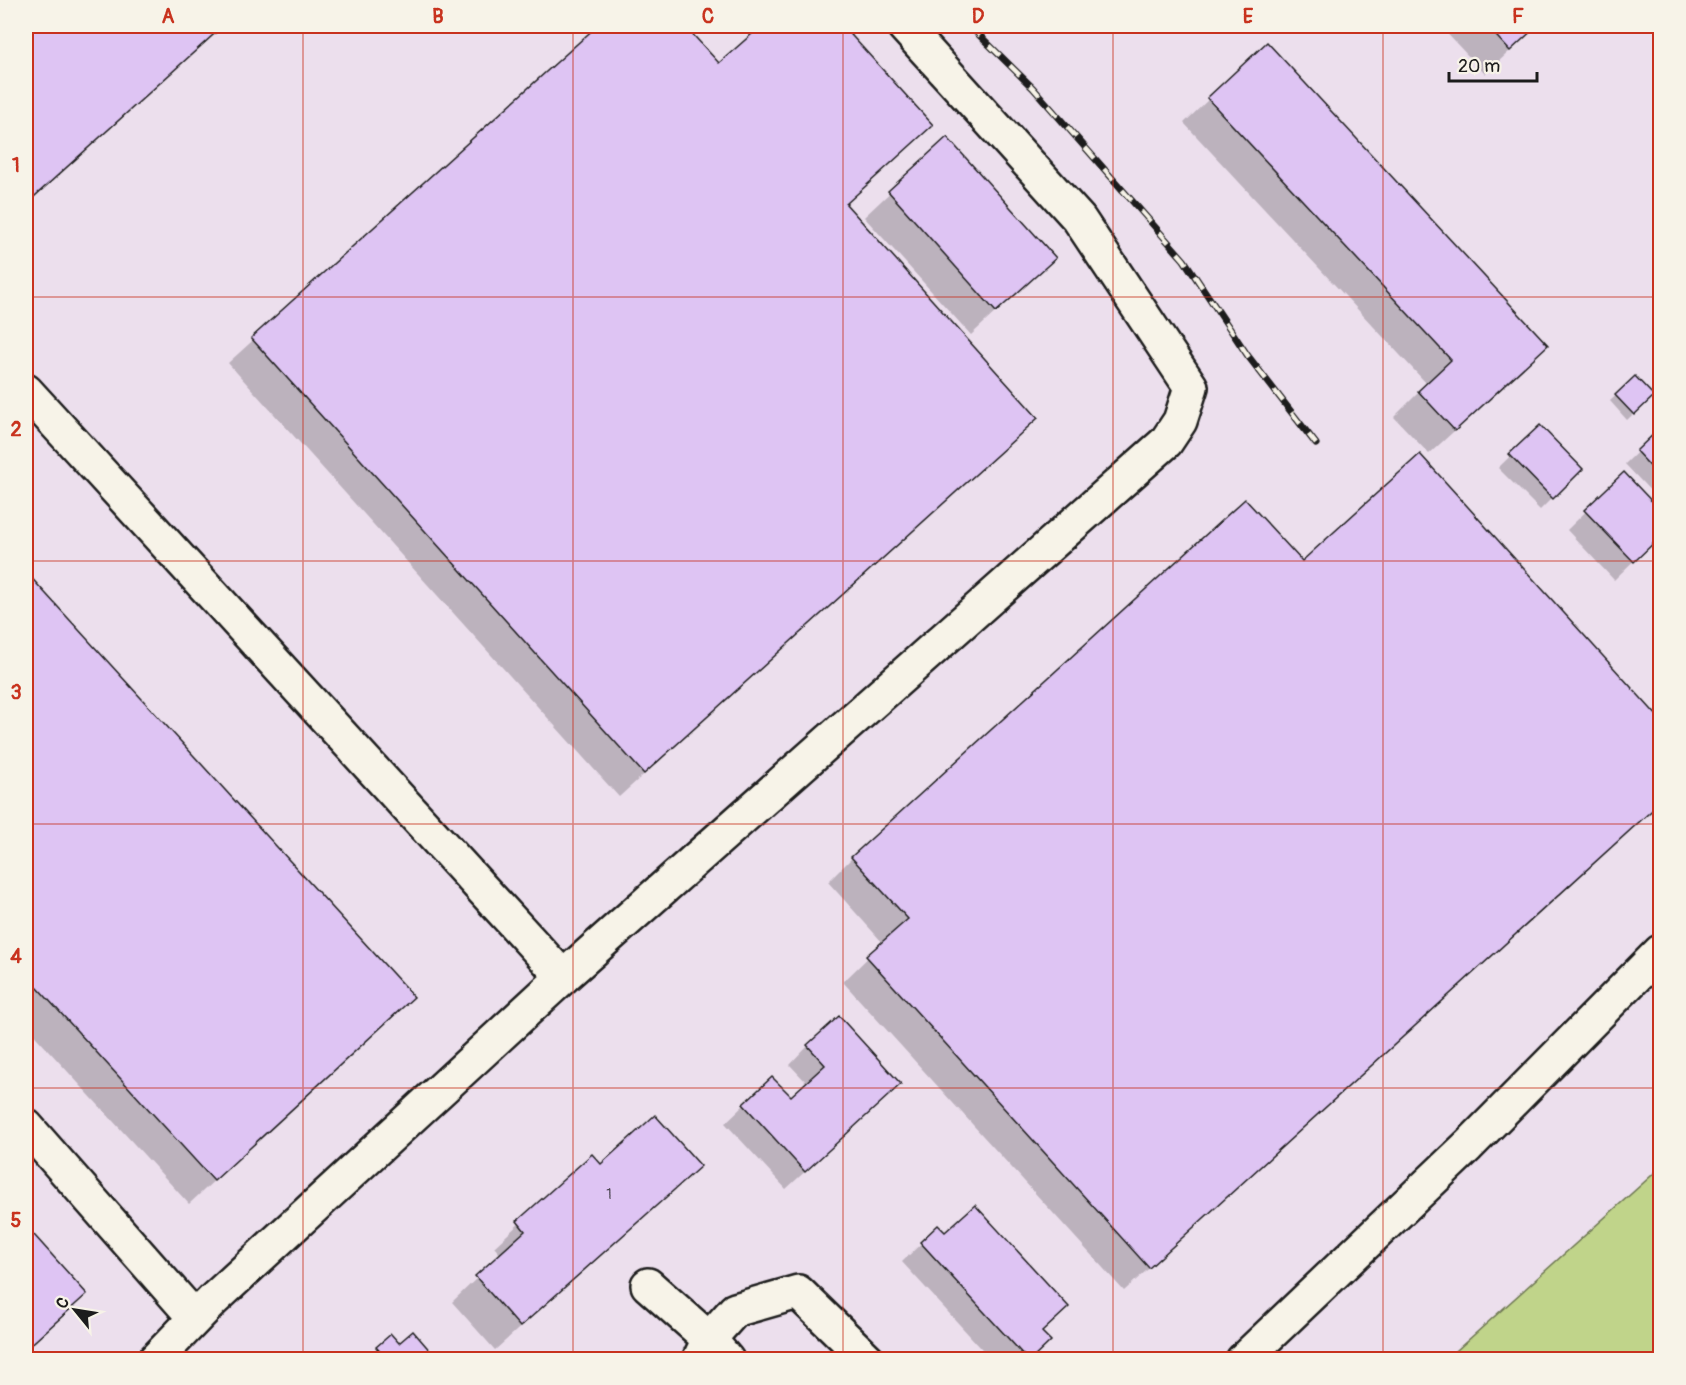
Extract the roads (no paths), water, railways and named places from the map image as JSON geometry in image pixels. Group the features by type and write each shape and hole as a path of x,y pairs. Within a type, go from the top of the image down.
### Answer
{"street":[{"path":"155,1359 195,1318 563,977 1166,442 1187,405 1191,387 1079,219 903,26"},
{"path":"26,391 563,977"},
{"path":"1243,1359 1468,1146 1660,952"},
{"path":"26,1126 195,1318"},
{"path":"648,1285 712,1353 735,1310 798,1292 868,1359"}],"railway":[{"path":"970,26 1033,88 1184,260 1248,356 1316,444"}]}
